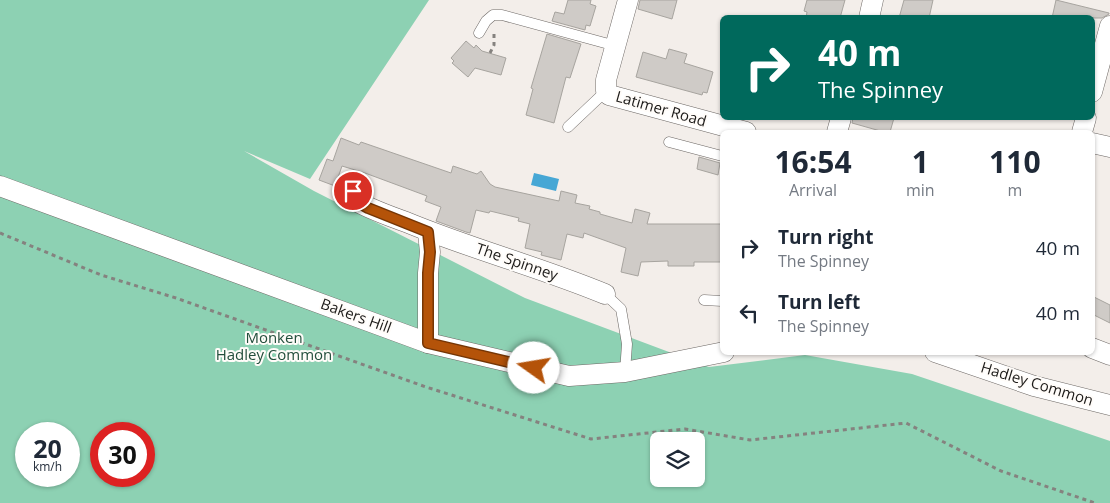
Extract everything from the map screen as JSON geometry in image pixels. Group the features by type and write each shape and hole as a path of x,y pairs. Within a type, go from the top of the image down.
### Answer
{"street":[{"path":"606,91 606,80 628,0"},
{"path":"870,15 874,0"},
{"path":"1095,81 1110,26"},
{"name":"Latimer Road","path":"606,91 615,98 736,130"},
{"path":"1095,144 1110,147"},
{"name":"Bakers Hill","path":"0,186 428,343 569,376 625,372 720,353"},
{"name":"The Spinney","path":"353,191 356,201 368,208 428,232 605,294"},
{"path":"428,232 430,252 428,273 428,343"},
{"path":"1095,349 1110,354"},
{"name":"Hadley Common","path":"944,355 1043,389 1110,405"}],"lane":[{"path":"479,33 486,21 493,15 616,46"},
{"path":"568,127 606,91"},
{"path":"669,142 720,155"},
{"path":"605,294 621,310 627,344 625,372"},
{"path":"704,300 720,301"}],"green space":[{"name":"Monken Hadley Common","path":"0,0 429,0 310,179 244,151 314,191 525,298 709,367 805,355 912,374 1110,441 1110,503 0,503"}],"water":[{"path":"534,173 559,179 556,191 531,185"}],"building":[{"path":"568,0 591,0 590,4 596,6 590,26 586,25 585,30 552,21 555,12 564,14"},
{"path":"640,0 677,0 672,19 638,9"},
{"path":"807,0 845,0 841,15 806,15 807,12 804,11"},
{"path":"904,0 933,0 930,15 900,15"},
{"path":"1056,0 1109,13 1102,18 1095,18 1095,15 1053,15"},
{"path":"547,34 581,44 570,78 566,77 554,123 526,115 533,89 531,88"},
{"path":"466,41 474,48 476,45 482,51 506,58 501,75 475,68 468,77 452,63 454,61 451,58"},
{"path":"669,49 687,54 684,63 713,72 707,93 703,92 702,95 636,77 643,52 666,59"},
{"path":"853,120 893,120 891,130 877,130 852,123"},
{"path":"341,138 359,145 361,142 451,173 453,166 477,174 481,171 490,184 495,187 559,201 561,191 577,195 575,203 590,206 589,209 600,212 600,214 632,223 635,209 650,213 647,224 720,224 720,262 694,262 694,266 668,266 668,261 641,262 638,276 621,272 626,248 584,233 583,238 567,234 561,260 541,255 542,252 525,248 530,224 518,221 519,218 490,211 489,213 476,210 470,233 466,232 436,221 441,207 425,201 427,196 365,173 342,166 335,186 319,180 327,159 333,161"},
{"path":"699,157 720,163 718,175 697,169"},
{"path":"1095,298 1110,305 1110,323 1095,316"}],"route":[{"path":"353,191 356,201 368,208 428,232 430,252 428,273 428,343 534,368"}]}
